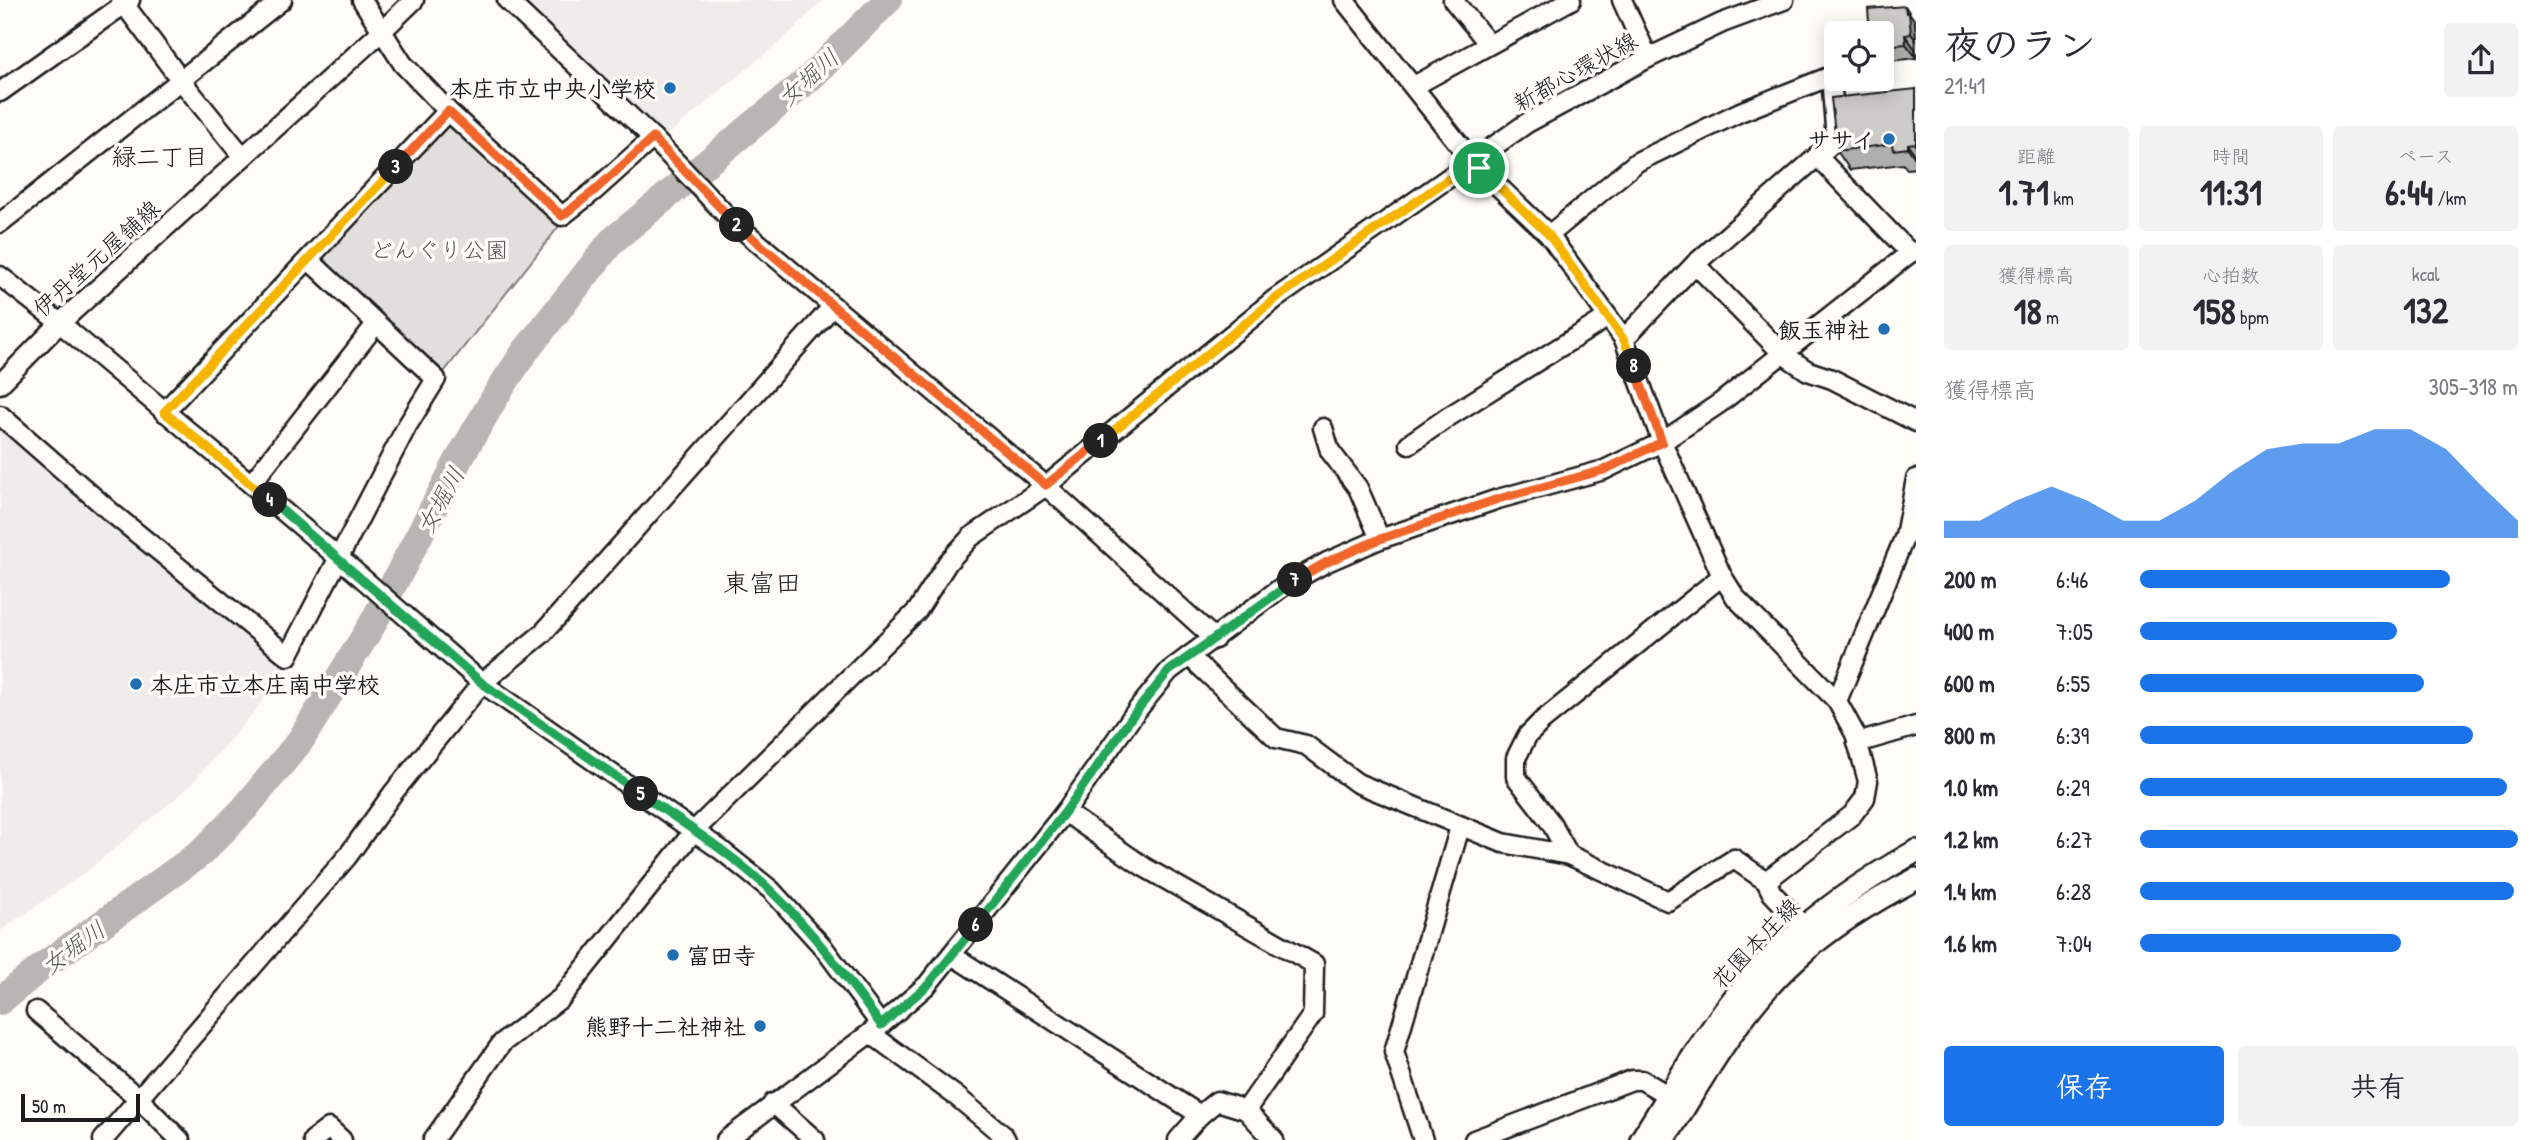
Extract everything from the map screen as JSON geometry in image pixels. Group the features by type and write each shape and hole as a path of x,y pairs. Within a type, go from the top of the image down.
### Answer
{"main road":[{"name":"花園本庄線","path":"1641,1140 1734,998 1754,974 1804,927 1861,882 1916,851"},
{"name":"花園本庄線","path":"1664,1140 1750,1009 1795,959 1847,918 1916,879"}],"street":[{"path":"0,223 282,0"},
{"path":"362,0 402,64 448,111 562,216 658,144"},
{"name":"伊丹堂元屋舗線","path":"0,384 60,323 414,0"},
{"path":"507,0 658,144 730,219 1046,485 1215,639"},
{"path":"1344,0 1473,162 1549,235 1608,317 1624,340 1662,442 1723,576 1736,598 1837,701 1857,743 1868,781 1864,798 1852,815 1766,881"},
{"path":"1453,0 1488,43"},
{"path":"1414,86 1488,43 1571,0"},
{"path":"1622,0 1648,58"},
{"name":"新都心環状線","path":"433,1140 502,1043 561,998 694,831 917,611 948,562 971,537 1046,485 1275,299 1527,123 1648,58 1722,23 1784,0"},
{"path":"0,92 125,1 180,79 243,158"},
{"path":"1549,235 1637,162 1740,112 1830,76 1836,140 1695,264 1624,340"},
{"path":"164,412 448,111"},
{"path":"726,1140 875,1029 928,985 1065,812 1154,687 1189,656 1282,587 1327,562 1380,539 1498,499 1604,470 1662,442 1720,402 1913,252 1817,156"},
{"path":"0,415 113,513 288,656 407,426 436,379 309,260"},
{"path":"1695,264 1783,354 1808,371 1832,379 1916,422"},
{"path":"0,276 60,323 353,570 482,683 694,831 771,890 823,947 875,1029 1006,1140"},
{"path":"103,1140 347,857 393,793 482,683 542,634 834,306"},
{"path":"1409,444 1608,317"},
{"path":"251,484 376,324"},
{"path":"1323,428 1330,451 1358,488 1380,539"},
{"path":"1837,701 1905,536 1916,479"},
{"path":"1569,855 1551,823 1516,777 1516,758 1527,736 1542,721 1723,576"},
{"path":"1189,656 1276,738 1306,745 1357,783 1460,827 1503,842 1569,855 1668,901 1734,859 1766,881 1772,893 1804,927"},
{"path":"1857,743 1916,726"},
{"path":"1065,812 1144,867 1314,964 1314,1014 1246,1110"},
{"path":"1423,1140 1394,1052 1460,827"},
{"path":"952,956 1200,1115"},
{"path":"36,1011 138,1098 180,1140"},
{"path":"1474,1140 1632,1080 1642,1080 1669,1096"},
{"path":"1178,1140 1200,1115 1217,1101 1246,1110 1273,1140"},
{"path":"773,1103 815,1140"},
{"path":"313,1140 329,1128 342,1140"}],"shaded area":[{"name":"本庄市立中央小学校","path":"523,0 823,0 783,39 666,136"},
{"name":"本庄市立本庄南中学校","path":"0,426 285,662 259,706 188,788 87,871 0,931"}],"green space":[{"name":"どんぐり公園","path":"449,123 507,180 560,225 444,372 324,261 323,255"}],"building":[{"path":"1905,6 1906,13 1909,13 1911,34 1905,35 1906,44 1894,45 1894,21 1869,21 1868,9"},
{"path":"1916,89 1916,143 1908,144 1908,148 1893,150 1892,144 1837,151 1831,98"}],"waterway":[{"name":"女堀川","path":"0,1001 43,966 201,853 245,808 300,741 372,625 459,459 498,392 524,353 612,241 810,78 888,0"}],"place":[{"name":"本庄市立中央小学校","path":"670,88"},
{"name":"ササイ","path":"1889,139"},
{"name":"飯玉神社","path":"1884,329"},
{"name":"本庄市立本庄南中学校","path":"136,684"},
{"name":"富田寺","path":"673,955"},
{"name":"熊野十二社神社","path":"760,1026"}],"district":[{"name":"緑二丁目","path":"160,156"},
{"name":"東富田","path":"762,582"}],"route":[{"path":"448,111 562,216 653,138 730,219 1046,485 1275,299 1473,162 1479,168 1549,235 1624,340 1662,442 1604,470 1498,499 1380,539 1327,562 1282,587 1189,656 1154,687 1065,812 928,985 881,1025 823,947 771,890 721,850 482,683 353,570 164,412 448,111"}]}
